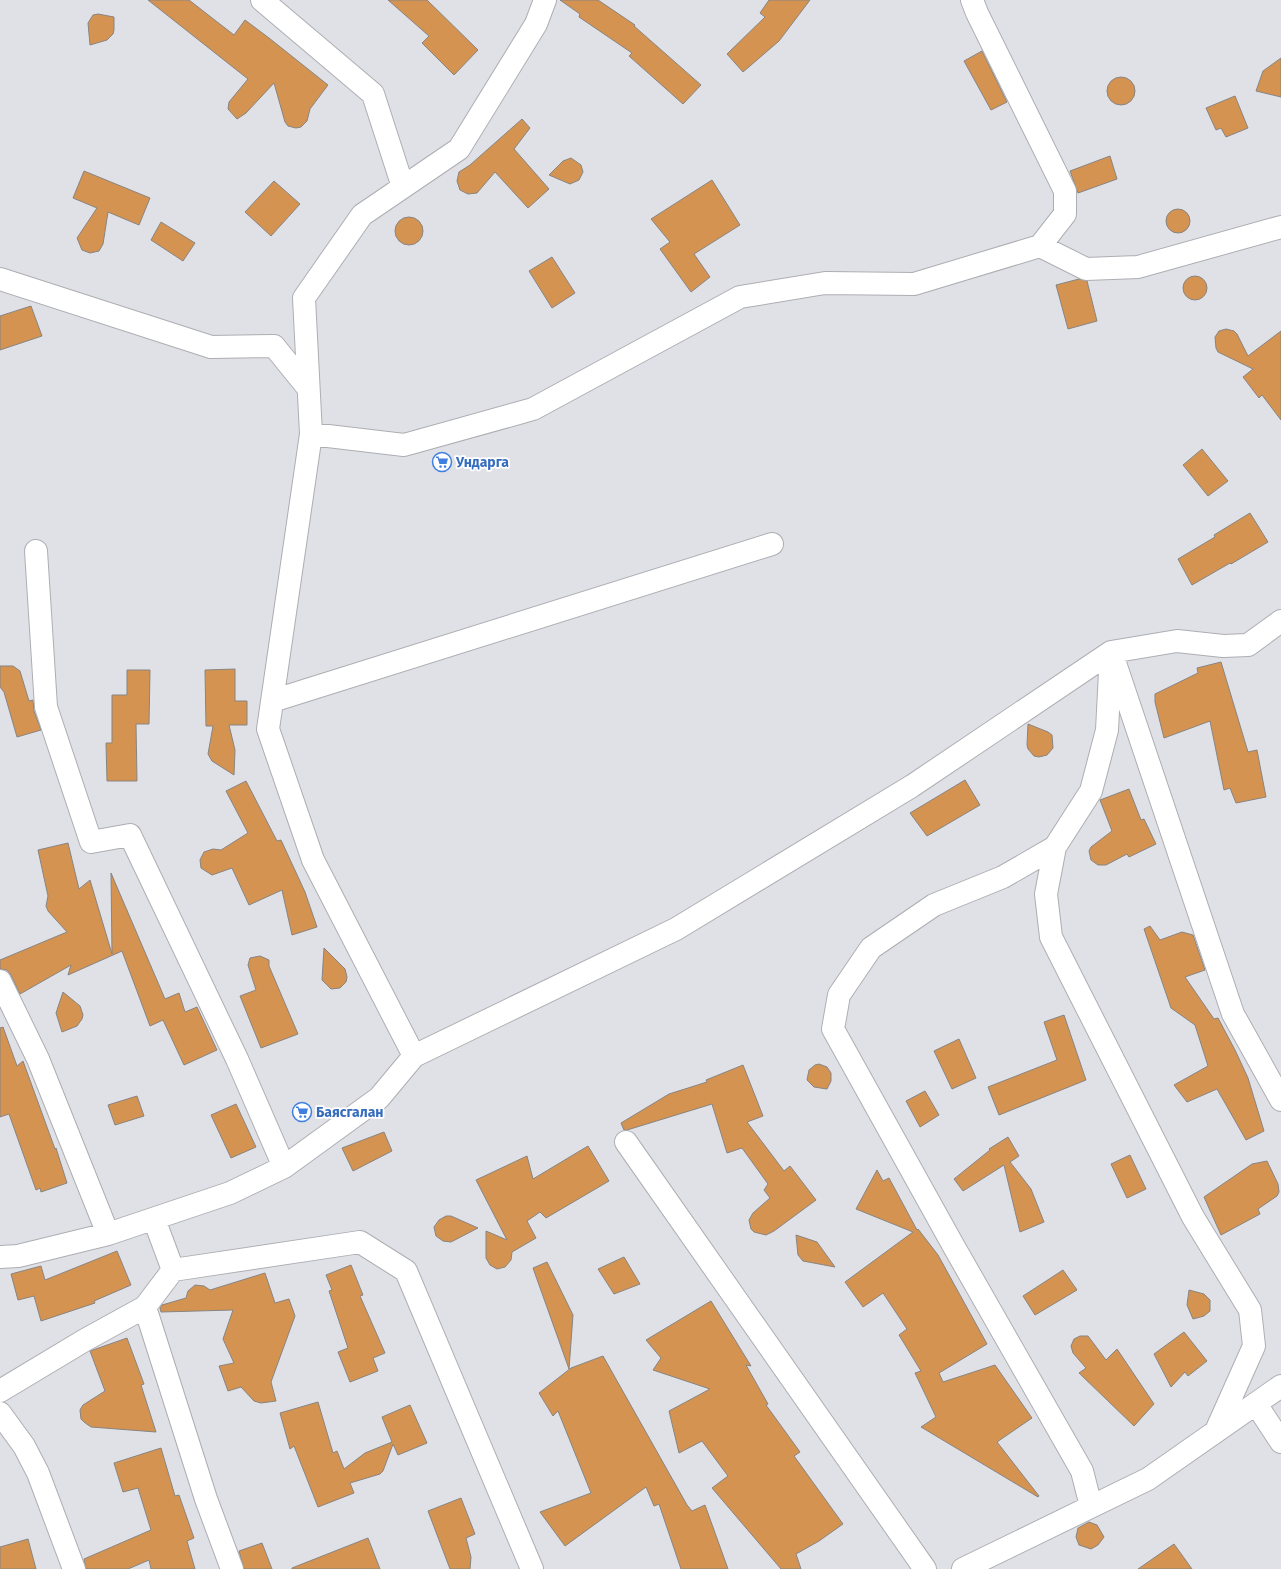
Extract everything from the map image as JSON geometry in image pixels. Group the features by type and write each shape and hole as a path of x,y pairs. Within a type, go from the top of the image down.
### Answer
{"street":[{"path":"262,0 373,94 403,187"},
{"path":"414,1056 313,860 268,729 311,434 304,298 362,216 459,149 536,24 544,0"},
{"path":"311,434 404,445 533,409 740,297 825,282 914,284 1040,246 1065,214 1065,191 972,0"},
{"path":"1040,246 1086,269 1138,267 1281,227"},
{"path":"0,279 211,347 274,346 308,388"},
{"path":"272,701 772,544"},
{"path":"36,551 46,708 91,842 130,835 237,1059 284,1168"},
{"path":"0,1257 18,1256 108,1234 230,1192 284,1168 379,1098 414,1056 676,928 912,786 1111,652 1177,641 1223,646 1248,645 1281,621"},
{"path":"1111,652 1106,730 1091,791 1055,847 1046,894 1051,937 1193,1217 1250,1310 1254,1346 1216,1431"},
{"path":"1111,652 1233,1014 1281,1100"},
{"path":"1055,847 1003,877 934,905 872,948 839,994 833,1029 953,1245 1082,1471 1091,1506"},
{"path":"0,981 38,1059 108,1234"},
{"path":"626,1142 925,1569"},
{"path":"154,1219 173,1270"},
{"path":"0,1391 85,1340 145,1307 173,1270 360,1242 406,1271 532,1569"},
{"path":"145,1307 206,1499 232,1569"},
{"path":"963,1569 1148,1479 1281,1386"},
{"path":"1256,1404 1281,1442"},
{"path":"0,1413 24,1446 38,1473 74,1569"}],"building":[{"path":"148,0 189,0 234,35 245,20 269,38 328,85 310,109 307,121 301,127 296,128 288,126 285,122 274,83 246,113 237,119 228,109 229,102 248,79"},
{"path":"388,0 427,0 478,50 454,75 422,43 429,36"},
{"path":"560,0 598,0 635,25 634,26 701,85 683,104 629,56 632,53 579,17 580,14"},
{"path":"769,0 810,0 779,41 743,72 727,54 765,17 760,13"},
{"path":"98,14 114,17 113,34 107,40 90,45 88,23 93,15"},
{"path":"982,51 1007,102 991,110 964,61"},
{"path":"1281,58 1281,97 1256,91 1263,71"},
{"path":"1121,77 1131,81 1135,91 1131,101 1121,105 1111,101 1107,91 1111,81"},
{"path":"1235,96 1248,128 1226,137 1221,128 1216,130 1206,108"},
{"path":"522,119 530,128 514,149 549,189 528,208 495,172 477,193 468,194 460,190 457,181 459,172 470,165"},
{"path":"1110,156 1117,179 1078,193 1070,171"},
{"path":"571,158 581,165 583,172 579,180 570,184 549,175 563,161"},
{"path":"84,171 150,198 139,225 108,212 103,244 99,251 90,253 82,250 77,238 97,208 73,198"},
{"path":"712,180 740,225 694,254 710,277 691,292 660,249 670,242 651,219"},
{"path":"274,181 300,204 271,236 245,212"},
{"path":"1178,209 1183,210 1189,216 1189,226 1183,232 1178,233 1173,232 1167,226 1166,221 1167,216 1173,210"},
{"path":"409,217 419,221 423,231 419,241 409,245 399,241 395,231 399,221"},
{"path":"161,222 195,243 183,261 151,240"},
{"path":"552,257 575,293 552,308 529,271"},
{"path":"1195,276 1200,277 1206,283 1206,293 1200,299 1195,300 1190,299 1184,293 1183,288 1184,283 1190,277"},
{"path":"1079,279 1087,281 1097,321 1068,329 1056,285"},
{"path":"31,306 42,336 0,350 0,316"},
{"path":"1226,329 1234,331 1237,334 1248,356 1281,331 1281,420 1262,395 1259,398 1243,377 1253,369 1218,352 1215,337 1219,331"},
{"path":"1202,449 1228,481 1208,496 1183,465"},
{"path":"1250,513 1268,542 1192,585 1178,559 1215,537 1214,535"},
{"path":"1221,662 1248,752 1257,750 1266,797 1236,803 1230,788 1224,790 1210,721 1164,738 1155,702 1155,694 1198,673 1197,668"},
{"path":"0,666 13,666 20,671 29,701 33,700 34,711 41,730 17,737 4,692 0,687"},
{"path":"235,669 235,701 247,701 247,725 229,725 235,750 234,775 212,761 208,754 213,726 206,726 205,670"},
{"path":"127,670 150,670 149,724 136,724 137,781 107,781 106,743 112,743 112,695 127,695"},
{"path":"1028,724 1052,735 1053,748 1047,755 1039,757 1034,756 1028,749"},
{"path":"965,780 980,805 927,836 910,813"},
{"path":"246,781 277,841 281,840 305,892 317,927 292,935 282,890 249,905 232,868 212,875 201,868 200,860 204,852 213,849 221,850 248,833 226,791"},
{"path":"1129,789 1141,820 1144,819 1156,844 1129,857 1127,854 1106,865 1098,865 1091,860 1089,851 1091,847 1112,831 1100,800"},
{"path":"68,843 79,889 90,880 112,954 111,873 165,999 179,993 185,1012 197,1007 217,1050 184,1065 163,1020 150,1026 122,951 68,975 71,965 20,994 7,970 0,969 0,960 67,932 48,911 46,906 48,896 38,850"},
{"path":"1150,926 1160,940 1182,932 1193,935 1205,970 1185,977 1214,1019 1218,1018 1235,1050 1248,1078 1264,1131 1246,1140 1217,1089 1187,1102 1174,1085 1208,1066 1195,1025 1171,1008 1144,929"},
{"path":"324,948 345,969 347,977 346,982 340,988 331,989 322,980"},
{"path":"260,956 269,960 269,966 298,1034 261,1048 240,996 256,990 248,965 250,958"},
{"path":"63,992 80,1006 83,1015 77,1026 62,1032 56,1013"},
{"path":"1064,1015 1086,1080 999,1115 988,1087 1057,1060 1044,1022"},
{"path":"3,1027 17,1066 23,1061 55,1149 56,1148 67,1183 41,1192 40,1188 36,1190 9,1114 0,1117 0,1028"},
{"path":"959,1039 976,1078 952,1089 934,1051"},
{"path":"819,1064 827,1067 831,1073 831,1081 827,1089 814,1087 807,1080 809,1070 815,1065"},
{"path":"743,1065 763,1116 747,1122 784,1171 790,1166 816,1200 774,1231 766,1235 754,1232 751,1229 749,1220 753,1213 770,1198 764,1190 768,1184 742,1148 727,1153 712,1104 627,1130 624,1130 621,1123 669,1094 707,1082 706,1080"},
{"path":"925,1091 939,1115 920,1127 906,1101"},
{"path":"137,1096 144,1116 115,1125 108,1105"},
{"path":"236,1104 256,1147 231,1158 211,1115"},
{"path":"384,1132 392,1151 353,1171 342,1148"},
{"path":"1008,1137 1019,1156 1010,1162 1031,1189 1044,1222 1020,1232 1004,1165 963,1191 954,1179 990,1150 989,1149"},
{"path":"588,1146 609,1181 546,1218 540,1212 527,1221 536,1238 512,1252 511,1260 505,1267 497,1269 490,1265 486,1258 486,1231 507,1240 476,1180 527,1156 533,1179"},
{"path":"1130,1155 1146,1189 1127,1198 1111,1164"},
{"path":"1267,1161 1278,1184 1279,1192 1277,1196 1258,1209 1260,1214 1221,1235 1204,1197 1252,1164"},
{"path":"877,1170 883,1181 889,1178 917,1230 918,1229 938,1255 987,1344 939,1373 943,1382 995,1365 1032,1418 997,1442 1039,1496 1038,1497 921,1427 936,1417 915,1373 921,1371 899,1335 907,1329 883,1293 863,1307 845,1282 913,1232 856,1209"},
{"path":"446,1216 451,1216 478,1228 451,1242 443,1241 436,1236 434,1227 439,1220"},
{"path":"796,1235 817,1242 835,1267 803,1261 798,1255"},
{"path":"117,1251 131,1285 94,1301 95,1303 41,1321 34,1296 18,1300 11,1274 41,1266 45,1280"},
{"path":"624,1257 640,1284 614,1294 598,1269"},
{"path":"547,1262 573,1315 569,1369 533,1268"},
{"path":"351,1265 363,1295 360,1296 385,1353 373,1358 378,1371 350,1382 338,1352 348,1348 329,1291 332,1290 326,1275"},
{"path":"1063,1270 1077,1290 1035,1315 1023,1296"},
{"path":"265,1273 275,1303 289,1299 295,1316 271,1382 276,1401 261,1403 254,1401 241,1387 228,1391 219,1366 234,1363 223,1339 233,1310 161,1312 160,1308 162,1305 186,1298 188,1291 195,1285 204,1286 210,1290"},
{"path":"1189,1290 1204,1294 1210,1300 1210,1311 1204,1316 1193,1319 1187,1305"},
{"path":"711,1301 751,1366 746,1365 768,1404 766,1405 800,1452 794,1456 843,1524 819,1541 796,1554 801,1569 781,1569 712,1488 728,1476 702,1441 679,1453 669,1411 710,1389 653,1370 661,1358 646,1340"},
{"path":"1184,1332 1207,1361 1188,1376 1185,1372 1171,1387 1154,1354"},
{"path":"1080,1336 1088,1336 1106,1360 1117,1349 1154,1404 1134,1426 1079,1373 1086,1368 1073,1353 1071,1346 1074,1339"},
{"path":"127,1338 144,1384 141,1385 156,1432 91,1427 81,1419 80,1410 83,1405 105,1391 90,1351"},
{"path":"603,1356 687,1505 692,1511 705,1505 728,1569 681,1569 659,1504 654,1506 646,1487 565,1546 540,1512 591,1493 558,1411 553,1416 539,1393 571,1368"},
{"path":"318,1402 333,1453 337,1451 344,1469 365,1453 392,1442 382,1417 410,1405 427,1443 398,1455 393,1444 383,1471 380,1474 350,1483 354,1493 318,1507 294,1446 290,1449 280,1413"},
{"path":"161,1448 175,1496 179,1495 194,1538 187,1541 195,1569 151,1569 149,1560 128,1569 86,1569 84,1559 151,1530 138,1488 123,1492 114,1463"},
{"path":"461,1498 475,1534 466,1538 471,1557 470,1569 450,1569 428,1511"},
{"path":"1089,1522 1097,1525 1104,1537 1098,1545 1091,1549 1079,1545 1076,1537 1078,1528"},
{"path":"368,1538 380,1569 292,1569 292,1568"},
{"path":"28,1539 36,1569 0,1569 0,1547"},
{"path":"262,1543 272,1569 244,1569 239,1551"},
{"path":"1174,1544 1192,1569 1138,1569"}],"place":[{"name":"Ундарга","path":"442,462"},
{"name":"Баясгалан","path":"302,1112"}]}
